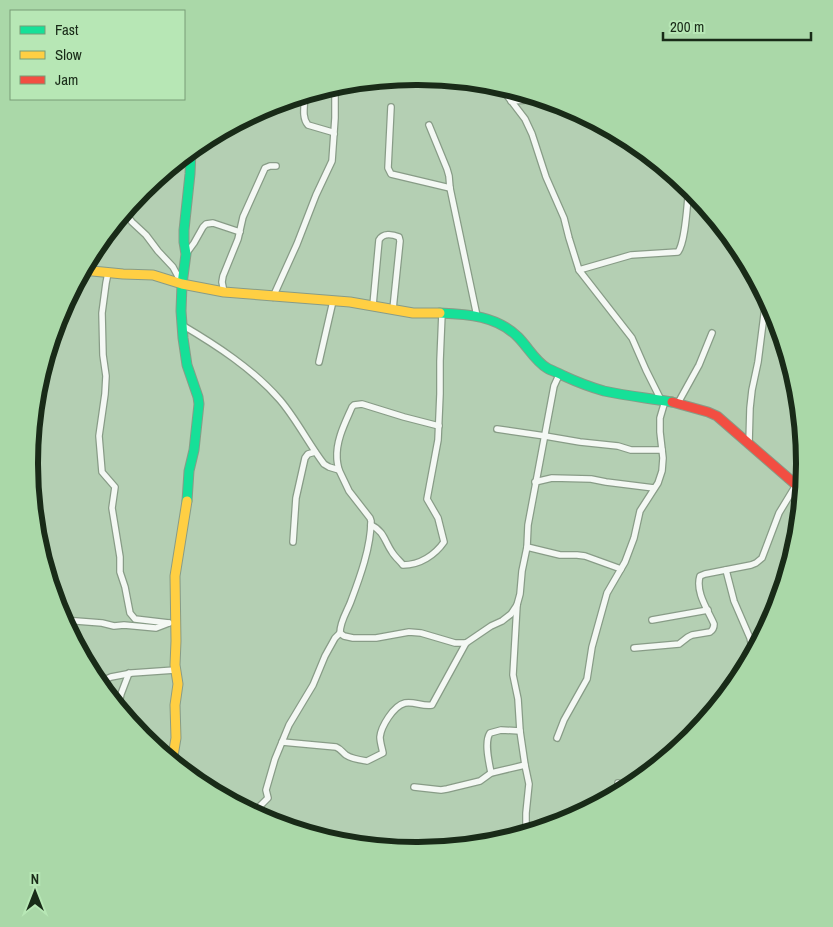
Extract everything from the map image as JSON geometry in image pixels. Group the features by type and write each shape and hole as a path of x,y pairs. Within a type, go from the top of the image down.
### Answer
{"street":[{"path":"273,296 298,244 316,195 332,161 335,94"},
{"path":"507,95 525,119 532,134 546,177 564,218 579,270 632,338 646,370 663,400 660,418 662,471 658,483 640,511 634,538 621,569 607,593 592,647 587,680 567,715 557,738"},
{"path":"511,101 525,101"},
{"path":"305,102 304,118 308,125 334,134"},
{"path":"391,107 389,172 450,188"},
{"path":"429,125 449,176 478,316"},
{"path":"173,753 176,738 175,705 178,684 175,670 176,641 172,621 175,576 187,501 189,471 194,450 199,404 188,365 182,325 182,284 186,254 184,230 191,160"},
{"path":"224,292 223,276 238,239 243,217 265,168 276,166"},
{"path":"579,270 631,255 678,252 684,229 688,200"},
{"path":"129,218 146,234 173,267 182,284"},
{"path":"186,254 206,224 218,224 240,232"},
{"path":"373,305 379,240 384,235 396,236 400,239 393,309"},
{"path":"90,271 162,276 182,284 224,292 333,300 414,313 478,316 507,328 547,368 592,388 678,403 717,416 795,484"},
{"path":"108,273 102,313 103,355 106,376 105,394 99,431 102,472 115,487 112,508 120,558 120,572 130,613 135,619 172,621"},
{"path":"319,362 333,300"},
{"path":"371,525 383,534 392,552 403,565 412,565 423,560 438,551 444,542 438,518 427,499 439,426 442,313"},
{"path":"749,443 752,390 758,362 764,313"},
{"path":"182,325 205,338 266,386 280,400 324,464 339,470"},
{"path":"678,403 704,355 712,333"},
{"path":"526,826 529,784 520,731 518,699 513,676 517,605 535,482 554,386 560,374"},
{"path":"258,808 268,798 266,790 274,759 289,725 313,685 325,656 340,633 342,621 351,602 368,546 370,518 349,491 339,470 337,458 338,444 352,407 362,404 439,426"},
{"path":"497,429 618,446 631,450 662,450"},
{"path":"293,542 296,498 306,458 308,454 315,452"},
{"path":"535,482 552,478 591,479 654,488"},
{"path":"634,648 679,644 692,635 710,632 714,628 714,624 699,588 700,576 751,565 762,558 779,514 794,493"},
{"path":"527,547 560,555 585,556 621,569"},
{"path":"726,570 734,601 751,642"},
{"path":"282,742 336,747 352,758 367,761 383,753 380,736 389,715 394,709 403,703 428,706 432,704 466,642 502,621 511,614 517,605"},
{"path":"652,620 708,610"},
{"path":"72,621 114,626 156,628 172,621"},
{"path":"340,633 353,638 376,638 403,633 421,633 455,643 466,642"},
{"path":"105,680 130,673 175,670"},
{"path":"120,699 130,673"},
{"path":"490,772 487,736 494,731 520,731"},
{"path":"414,787 447,789 480,781 490,772 525,765"}],"traffic: fast":[{"path":"187,501 189,471 194,450 199,404 187,365 181,311 186,254 184,230 191,160"},
{"path":"440,313 471,315 491,320 510,330 543,365 584,384 612,393 672,402"}],"traffic: slow":[{"path":"90,271 153,275 182,284 224,292 350,302 413,313 440,313"},
{"path":"173,753 176,738 175,705 178,684 175,665 175,576 187,501"}],"traffic: jam":[{"path":"672,402 717,416 795,484"}]}
